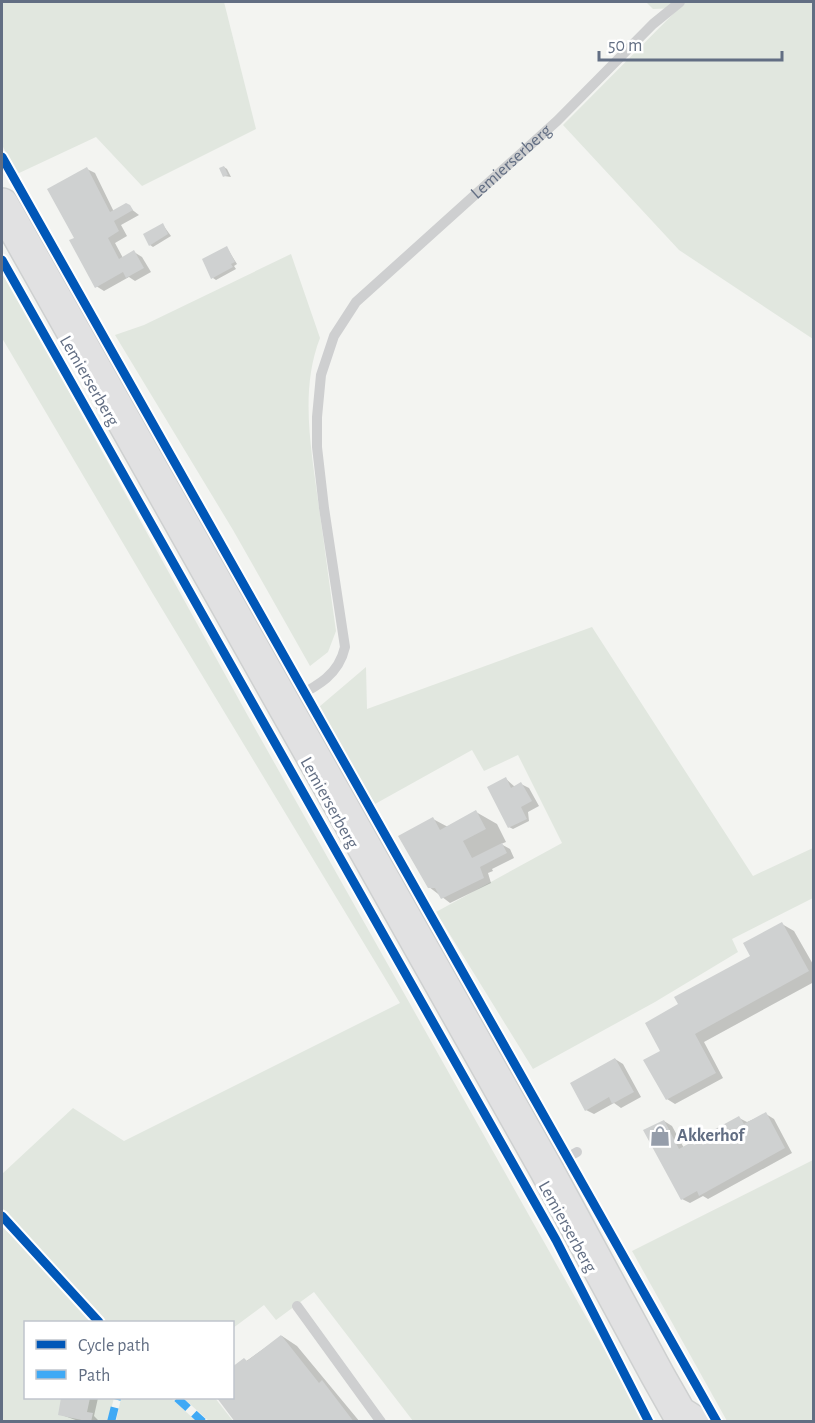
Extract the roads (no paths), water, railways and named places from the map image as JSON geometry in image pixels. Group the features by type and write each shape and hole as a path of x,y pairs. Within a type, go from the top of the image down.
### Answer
{"main road":[{"name":"Lemierserberg","path":"2,206 546,1169 684,1419"}],"lane":[{"name":"Lemierserberg","path":"283,704 329,678 341,661 345,647 317,447 321,375 334,336 356,302 557,121 653,24 680,2"},
{"path":"546,1169 578,1152"},
{"path":"297,1306 381,1422"}],"place":[{"name":"Akkerhof","path":"660,1136"}]}
